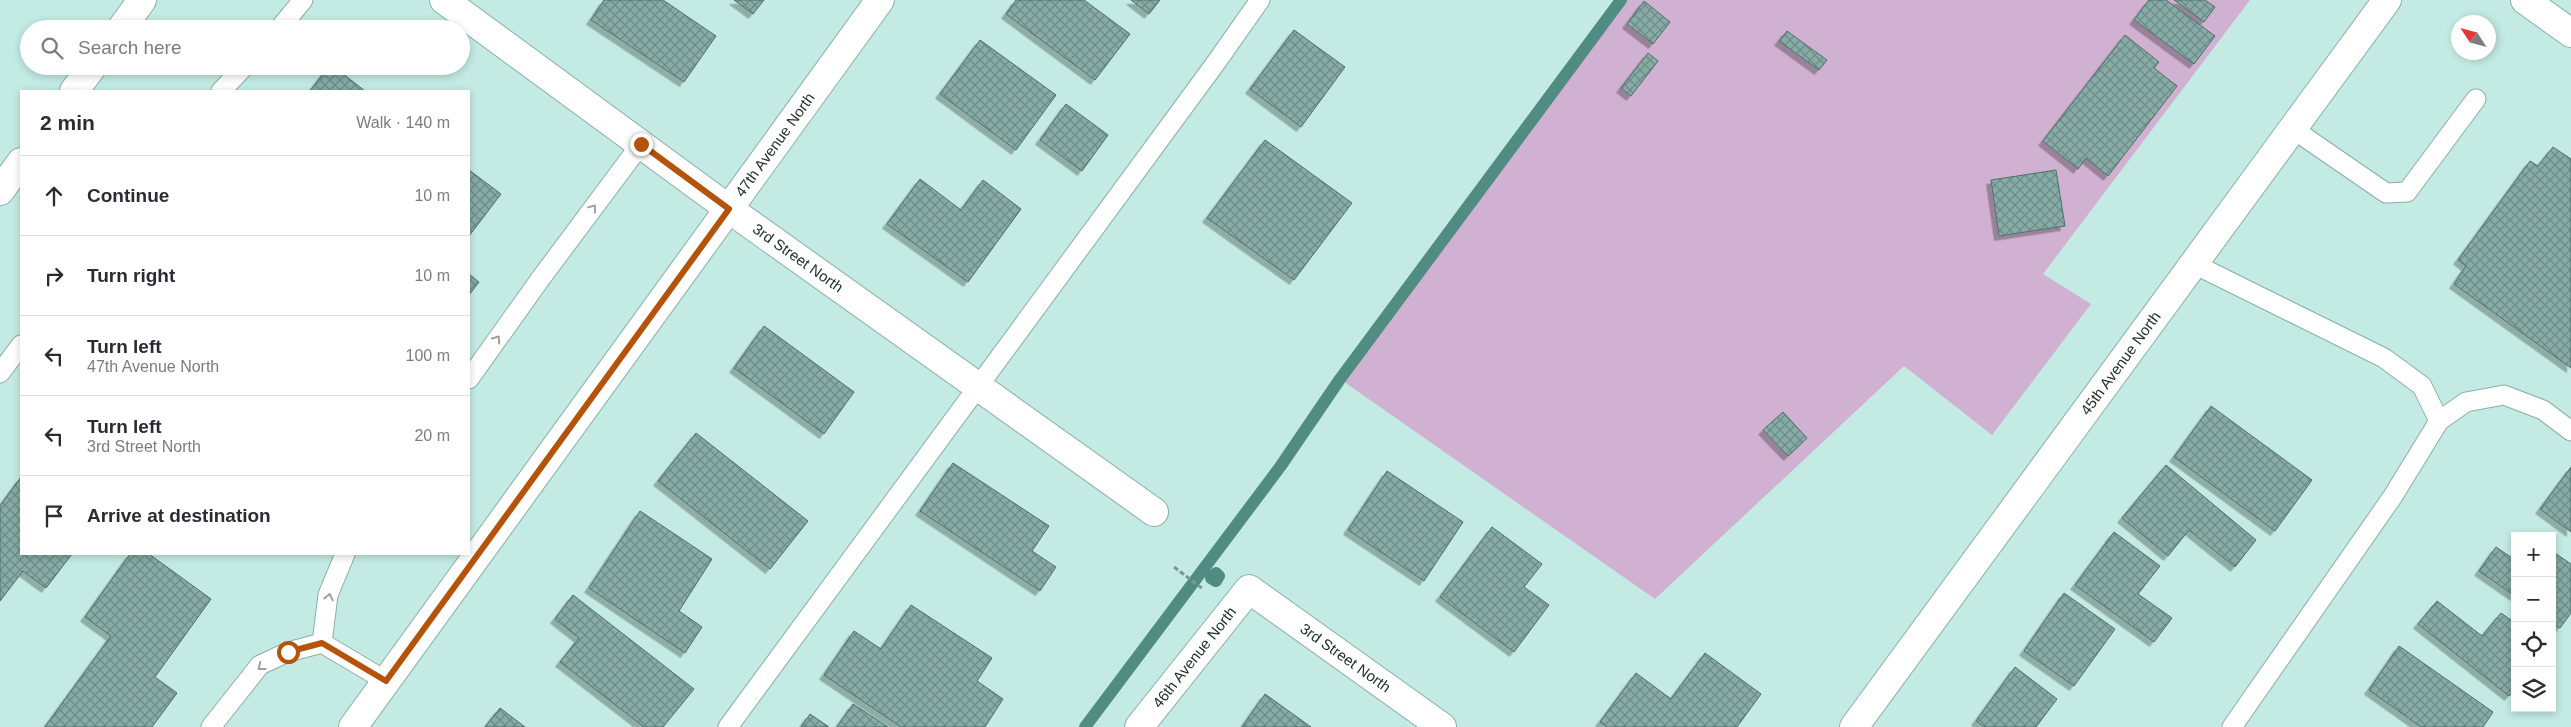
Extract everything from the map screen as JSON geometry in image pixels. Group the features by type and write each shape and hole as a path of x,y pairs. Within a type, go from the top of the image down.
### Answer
{"street":[{"path":"128,20 142,0"},
{"name":"3rd Street North","path":"444,0 729,209 979,385 1154,512"},
{"name":"47th Avenue North","path":"353,727 880,0"},
{"name":"45th Avenue North","path":"1854,727 2387,0"},
{"path":"2525,0 2571,33"},
{"path":"75,90 86,75"},
{"path":"0,191 20,163"},
{"name":"3rd Street North","path":"1249,589 1442,727"},
{"name":"46th Avenue North","path":"1139,727 1249,589"}],"lane":[{"path":"728,727 1216,64 1260,0"},
{"path":"287,20 298,7"},
{"path":"223,90 237,75"},
{"path":"2293,129 2386,192 2407,192 2476,99"},
{"path":"470,378 541,278 641,144"},
{"path":"2194,264 2384,358 2422,386 2439,421"},
{"path":"0,373 20,346"},
{"path":"2232,727 2393,496 2439,421 2466,402 2504,395 2543,410 2571,431"},
{"path":"322,643 328,595 345,555"},
{"path":"211,727 260,665 288,652 322,643 386,681"}],"path":[{"path":"1174,567 1206,591"}],"shaded area":[{"path":"1621,0 2250,0 2043,274 2091,304 1992,435 1904,366 1655,599 1340,379"}],"building":[{"path":"604,0 663,0 716,36 684,82 591,20"},
{"path":"734,0 764,0 753,14"},
{"path":"1016,0 1084,0 1130,34 1095,80 1006,14"},
{"path":"1131,0 1160,0 1149,14"},
{"path":"2149,0 2166,0 2215,36 2194,64 2134,20"},
{"path":"2174,0 2205,0 2215,7 2204,22"},
{"path":"1644,1 1670,22 1653,44 1627,24"},
{"path":"1294,30 1345,67 1301,127 1250,89"},
{"path":"1787,31 1827,60 1819,70 1779,41"},
{"path":"2125,35 2159,62 2154,68 2177,86 2108,176 2086,158 2078,169 2043,141"},
{"path":"980,40 1056,95 1016,150 940,94"},
{"path":"1648,53 1658,61 1631,96 1621,88"},
{"path":"322,75 345,75 364,90 311,90"},
{"path":"1066,104 1108,135 1082,171 1040,140"},
{"path":"1265,140 1352,203 1294,280 1207,218"},
{"path":"2553,147 2571,159 2571,368 2454,284 2466,266 2458,260 2530,161 2538,166"},
{"path":"2056,170 2065,226 1999,236 1991,180"},
{"path":"470,171 501,194 470,235"},
{"path":"920,179 961,210 983,180 1021,209 968,282 887,224"},
{"path":"470,275 479,282 470,294"},
{"path":"764,326 854,392 824,434 734,368"},
{"path":"2211,406 2312,480 2275,531 2174,457"},
{"path":"1783,412 1807,438 1788,456 1763,430"},
{"path":"696,433 808,521 770,569 658,481"},
{"path":"953,463 1049,526 1032,551 1056,567 1040,591 920,511"},
{"path":"2166,465 2256,540 2235,567 2189,530 2168,556 2122,518"},
{"path":"2571,467 2571,532 2540,509"},
{"path":"1387,471 1463,522 1424,581 1348,530"},
{"path":"20,478 20,555 71,555 46,588 23,571 0,601 0,506"},
{"path":"640,511 712,559 679,611 702,627 685,653 589,588"},
{"path":"1492,527 1542,564 1524,587 1549,605 1514,652 1440,597"},
{"path":"2114,532 2160,566 2138,594 2172,618 2154,642 2075,585"},
{"path":"2496,547 2511,557 2511,593 2479,571"},
{"path":"2556,554 2571,564 2571,613 2560,628 2556,626"},
{"path":"129,555 150,555 211,599 155,677 177,693 152,727 45,727 111,636 85,617"},
{"path":"2064,593 2115,629 2074,686 2024,651"},
{"path":"573,595 694,689 663,727 644,727 560,662 579,638 555,619"},
{"path":"2437,601 2482,636 2501,613 2511,620 2511,694 2509,696 2418,624"},
{"path":"911,605 992,658 977,681 1003,699 985,727 901,727 824,675 854,631 881,649"},
{"path":"2399,646 2493,712 2483,727 2421,727 2369,690"},
{"path":"1705,653 1761,694 1737,727 1607,727 1600,722 1636,673 1671,699"},
{"path":"2015,667 2057,699 2036,727 1985,727 1976,721"},
{"path":"1265,694 1311,727 1242,727"},
{"path":"853,704 888,727 837,727"},
{"path":"500,708 525,727 485,727"},
{"path":"810,714 829,727 801,727"}],"waterway":[{"path":"1085,727 1280,467 1340,379 1621,0"},
{"path":"1216,573 1219,576 1216,581 1211,578 1216,573"}],"route":[{"path":"288,652 322,643 386,681 729,209 641,144"}]}
